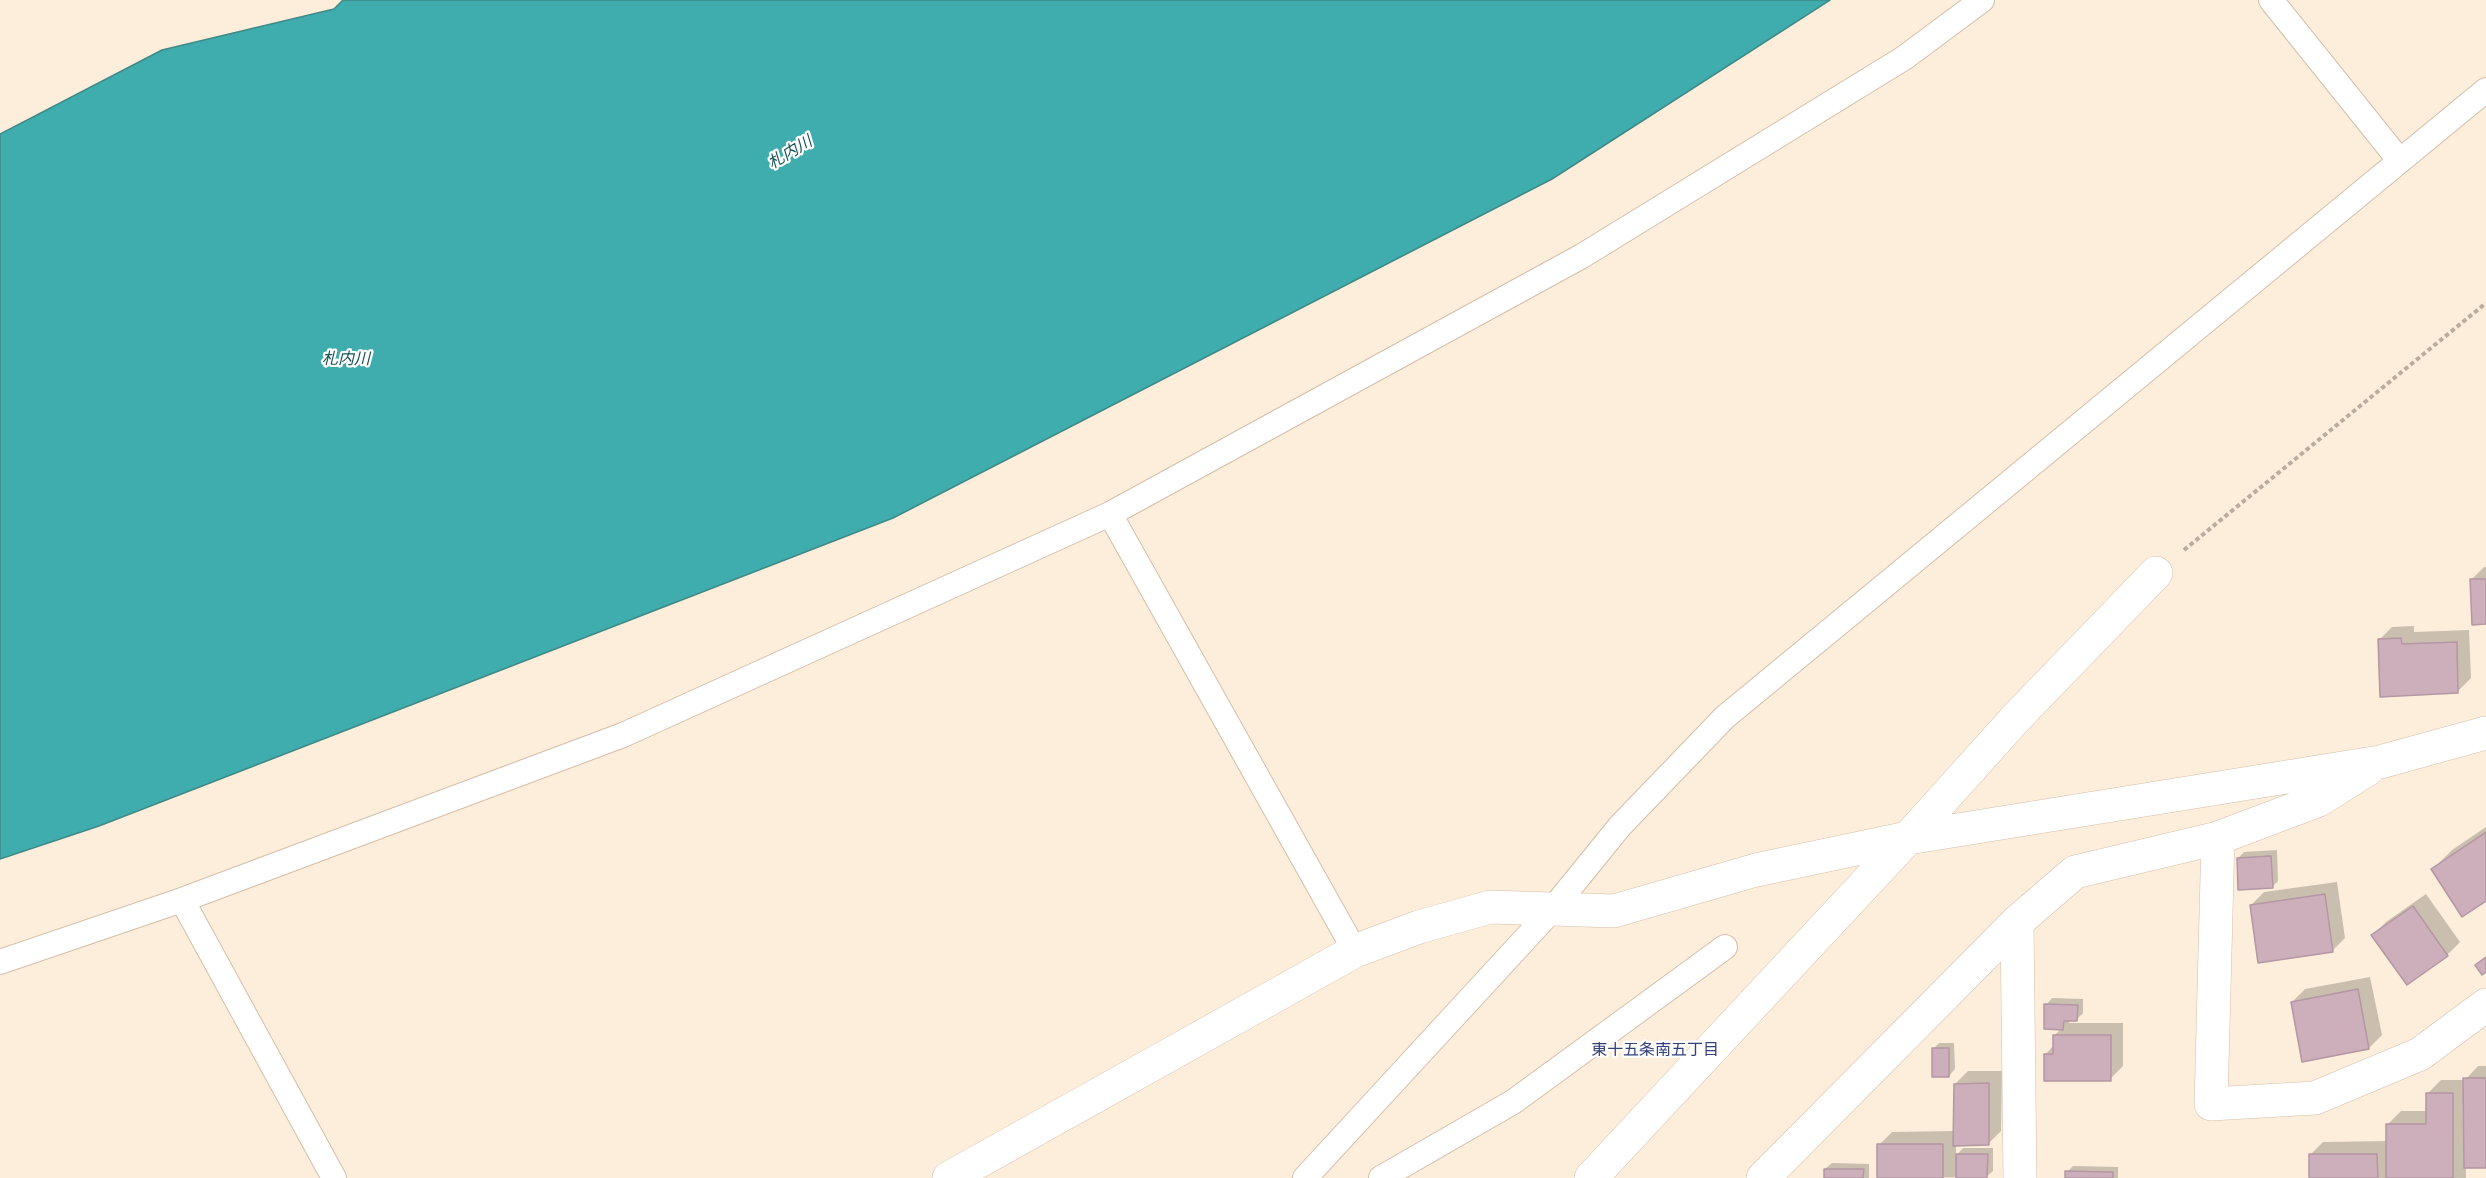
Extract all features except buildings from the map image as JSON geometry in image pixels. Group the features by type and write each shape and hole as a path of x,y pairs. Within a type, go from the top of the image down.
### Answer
{"street":[{"path":"1591,1178 1908,838 2016,718 2156,573"},
{"path":"949,1178 1355,951 1419,927 1490,907 1551,911 1614,911 1756,870 1908,838 2380,762 2486,733"},
{"path":"1763,1178 2017,922 2075,872 2218,838 2319,800 2380,762"},
{"path":"2218,838 2211,1104 2315,1098 2420,1054 2486,1005"},
{"path":"2017,922 2020,1178"}],"lane":[{"path":"0,962 182,900 622,735 1110,514 1582,256 1904,58 1982,0"},
{"path":"2271,0 2400,161"},
{"path":"1305,1178 1551,911 1620,826 1725,717 2486,90"},
{"path":"1110,514 1355,951"},
{"path":"182,900 334,1178"},
{"path":"1381,1178 1513,1102 1725,947"}],"path":[{"path":"2156,573 2486,303"}],"water":[{"name":"札内川","path":"343,0 1830,0 1552,179 893,518 99,826 0,859 0,134 162,50 334,9"}],"district":[{"name":"東十五条南五丁目","path":"1655,1052"}]}
